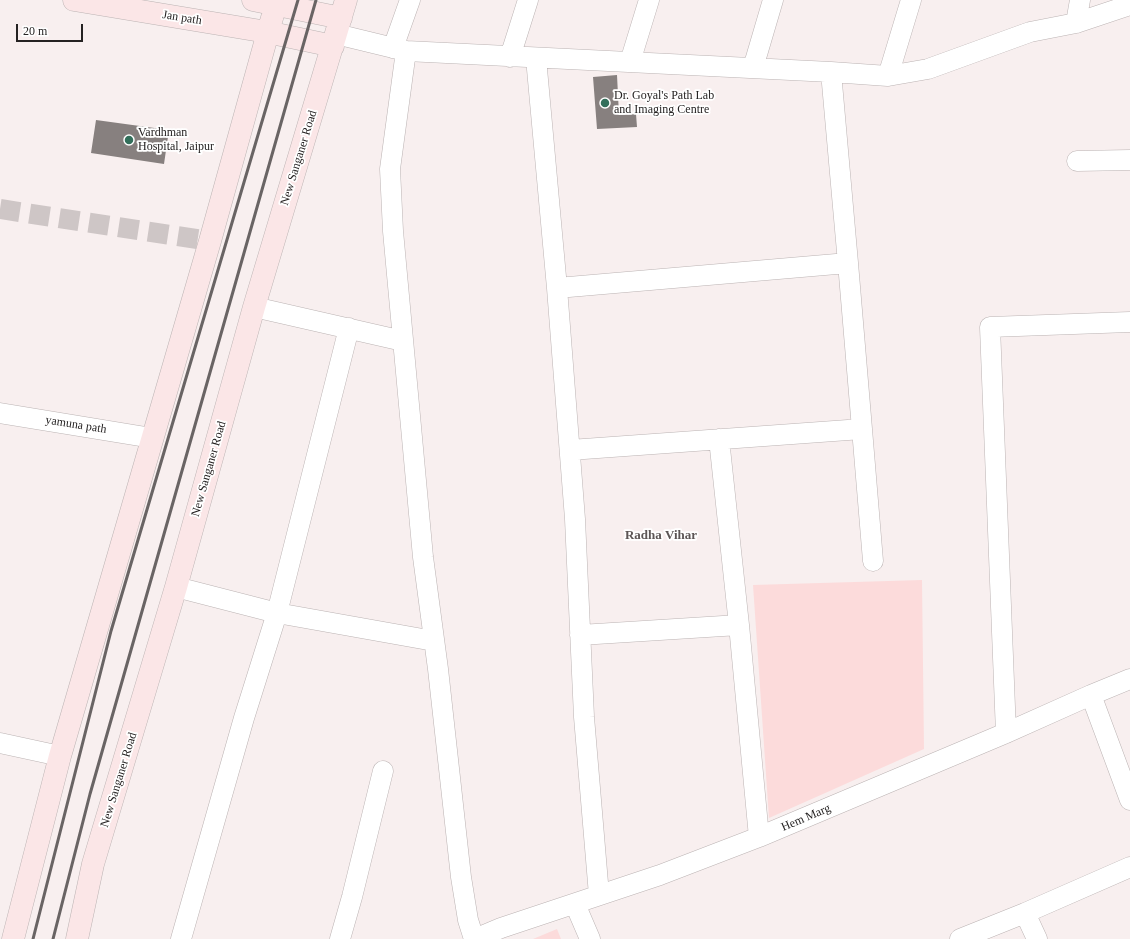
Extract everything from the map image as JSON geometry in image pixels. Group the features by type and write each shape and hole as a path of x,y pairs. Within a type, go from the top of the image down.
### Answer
{"main road":[{"name":"Jan path","path":"74,0 267,32 339,24"},
{"path":"253,0 276,2 339,24"},
{"path":"13,939 60,756 210,241 276,2"},
{"name":"New Sanganer Road","path":"77,939 93,864 176,587 254,307 339,24"}],"street":[{"path":"410,0 400,49 390,169 393,231 423,550 461,877 468,920 474,939"},
{"path":"510,56 528,0"},
{"path":"630,62 649,0"},
{"path":"754,68 773,0"},
{"path":"888,76 911,0"},
{"path":"1076,23 1080,0"},
{"path":"339,24 400,49 536,58 888,76 928,69 1030,32 1076,23 1130,5"},
{"path":"536,58 570,450 575,519 584,717 600,895"},
{"path":"831,72 873,561"},
{"path":"1077,161 1130,160"},
{"path":"557,288 848,263"},
{"path":"254,307 403,341"},
{"path":"1006,733 990,327 1130,322"},
{"path":"181,939 244,718 277,613 349,328"},
{"name":"yamuna path","path":"0,413 152,438"},
{"path":"570,450 862,429"},
{"path":"719,439 739,625 759,837"},
{"path":"176,587 277,613 434,641"},
{"path":"580,635 739,625"},
{"name":"Hem Marg","path":"474,939 501,928 660,875 759,837 1130,679"},
{"path":"1090,695 1130,800"},
{"path":"0,744 60,756"},
{"path":"340,939 352,897 382,771"},
{"path":"960,939 1130,867"},
{"path":"575,904 590,939"},
{"path":"1025,912 1037,939"}],"shaded area":[{"path":"922,580 924,749 769,818 753,585"},
{"path":"557,929 561,939 533,939"}],"building":[{"path":"617,75 619,115 636,114 637,127 597,129 593,77"},
{"path":"96,120 169,130 164,164 91,153"}],"tunnel":[{"path":"0,209 210,241"}],"railway":[{"path":"33,939 111,631 298,0"},
{"path":"53,939 90,794 316,0"}],"place":[{"name":"Dr. Goyal's Path Lab and Imaging Centre","path":"605,103"},
{"name":"Vardhman Hospital, Jaipur","path":"129,140"}],"district":[{"name":"Radha Vihar","path":"661,536"}]}
